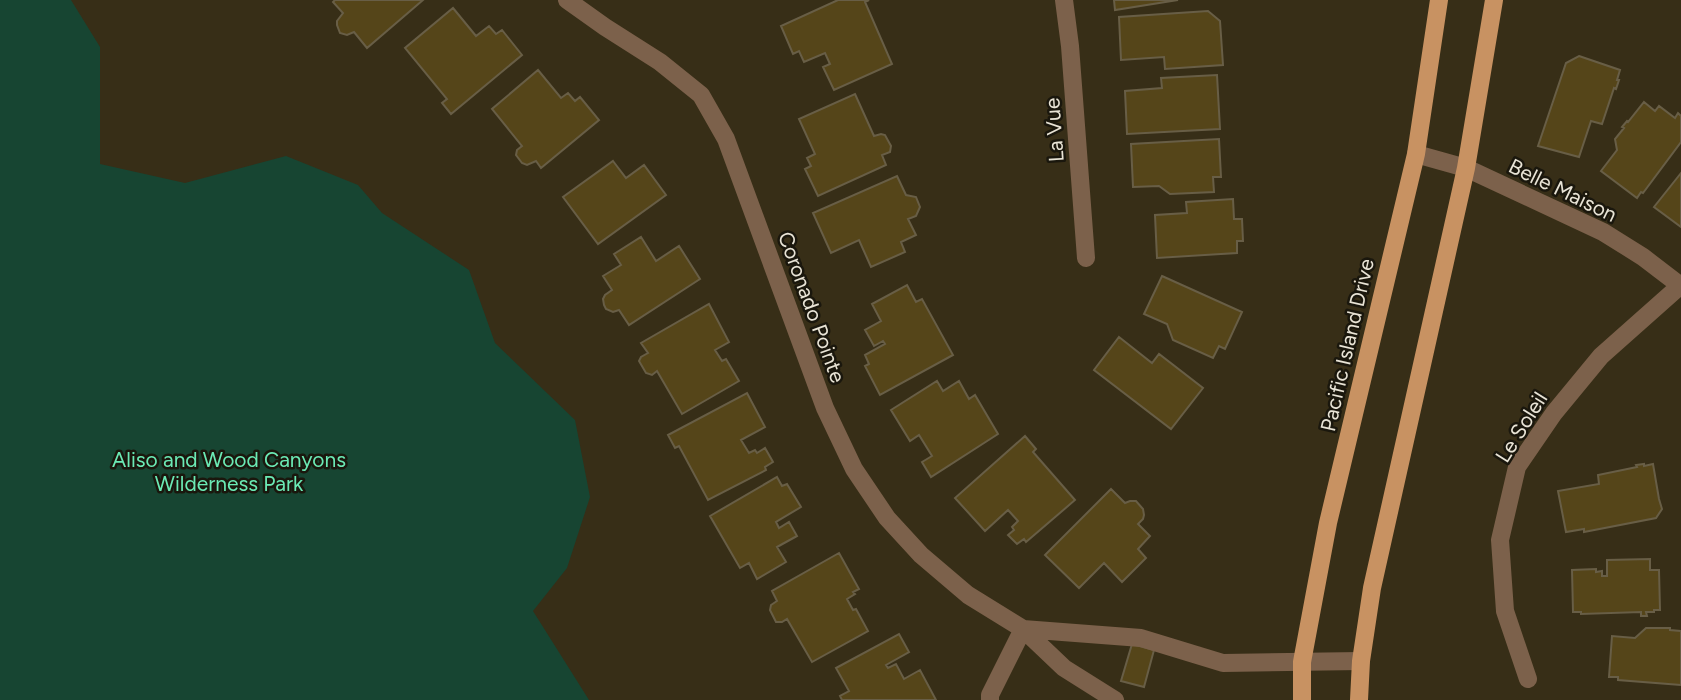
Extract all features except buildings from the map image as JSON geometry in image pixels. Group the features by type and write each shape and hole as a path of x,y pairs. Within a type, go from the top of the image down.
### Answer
{"main road":[{"name":"Pacific Island Drive","path":"1302,700 1302,662 1328,523 1416,154 1439,0"},
{"path":"1359,700 1361,662 1372,588 1466,168 1494,0"}],"street":[{"name":"Coronado Pointe","path":"567,0 660,62 701,95 726,139 825,408 854,470 887,519 921,555 968,595 1023,629 1064,668 1115,700"},
{"name":"La Vue","path":"1064,0 1086,258"},
{"name":"Belle Maison","path":"1416,154 1466,168 1603,232 1643,257 1681,286"},
{"name":"Le Soleil","path":"1528,679 1505,611 1500,540 1517,467 1554,413 1601,356 1681,286"},
{"name":"Coronado Pointe","path":"1023,629 1141,638 1223,663 1361,662"},
{"path":"990,700 990,695 1023,629"}],"green space":[{"name":"Aliso and Wood Canyons Wilderness Park","path":"0,0 71,0 100,47 100,164 185,183 286,156 358,185 382,213 469,270 495,343 575,420 590,497 567,568 533,611 589,700 0,700"}]}
